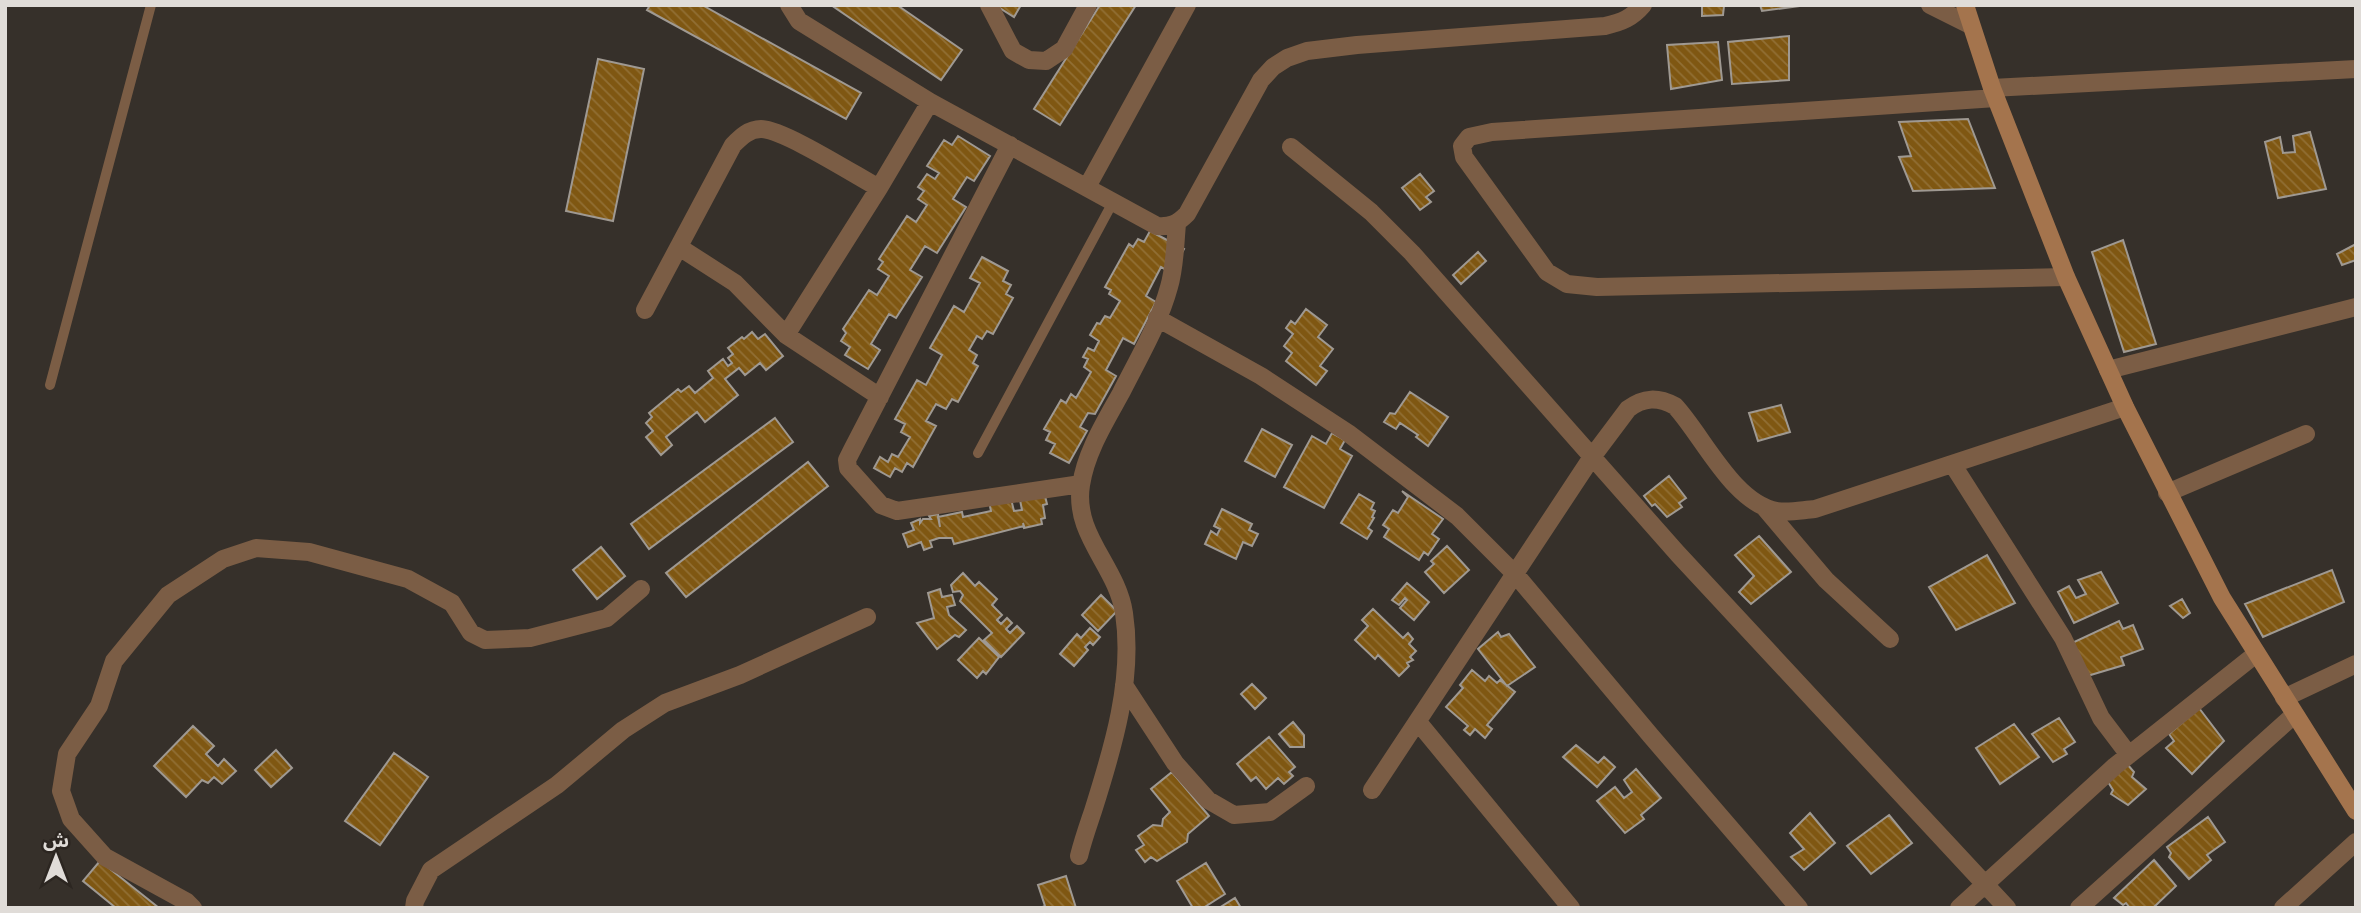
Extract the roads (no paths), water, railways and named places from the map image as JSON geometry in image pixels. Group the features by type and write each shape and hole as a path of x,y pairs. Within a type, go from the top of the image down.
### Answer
{"street":[{"path":"789,5 799,21 930,102 1157,226 1168,227 1177,224 1187,214 1261,80 1273,67 1287,58 1307,51 1357,45 1605,26 1623,22 1643,5"},
{"path":"989,5 1013,51 1029,60 1046,61 1064,49 1087,5"},
{"path":"1087,187 1187,5"},
{"path":"1965,5 1994,93 2066,277 2125,407 2222,598 2356,811"},
{"path":"1933,6 1970,24"},
{"path":"2066,277 1597,287 1567,284 1547,272 1464,157 1462,146 1469,137 1492,132 1994,93 2356,69"},
{"path":"786,335 930,102"},
{"path":"645,310 733,145 744,134 760,129 781,134 878,188"},
{"path":"1010,145 847,460 848,468 881,505 897,510 1081,484"},
{"path":"1291,147 1371,212 1412,253 1740,622 2007,908"},
{"path":"1079,856 1107,765 1124,685 1127,649 1124,610 1112,577 1089,537 1081,514 1081,484 1093,446 1157,318 1170,285 1177,224"},
{"path":"679,247 735,283 786,335 880,397"},
{"path":"2108,370 2356,307"},
{"path":"1157,318 1261,376 1348,433 1457,516 1516,575 1799,908"},
{"path":"1372,790 1592,457 1628,409 1645,399 1664,400 1675,406 1742,490 1764,507 1826,580 1890,639"},
{"path":"1764,507 1787,512 1815,509 2125,407"},
{"path":"2167,493 2306,434"},
{"path":"1953,465 2063,638 2101,718 2129,755"},
{"path":"193,908 187,902 105,857 71,819 61,791 67,754 99,706 114,661 168,595 223,559 256,548 309,552 408,579 452,603 471,634 485,640 530,638 607,618 641,589"},
{"path":"414,908 431,870 557,785 623,730 665,703 740,675 867,617"},
{"path":"1959,908 2129,755 2256,653"},
{"path":"2284,698 2356,664"},
{"path":"1124,685 1175,763 1208,800 1234,815 1270,812 1306,786"},
{"path":"2079,908 2294,715"},
{"path":"1418,722 1571,908"},
{"path":"2283,908 2356,842"}],"lane":[{"path":"50,385 151,5"},
{"path":"978,453 1113,202"}]}
